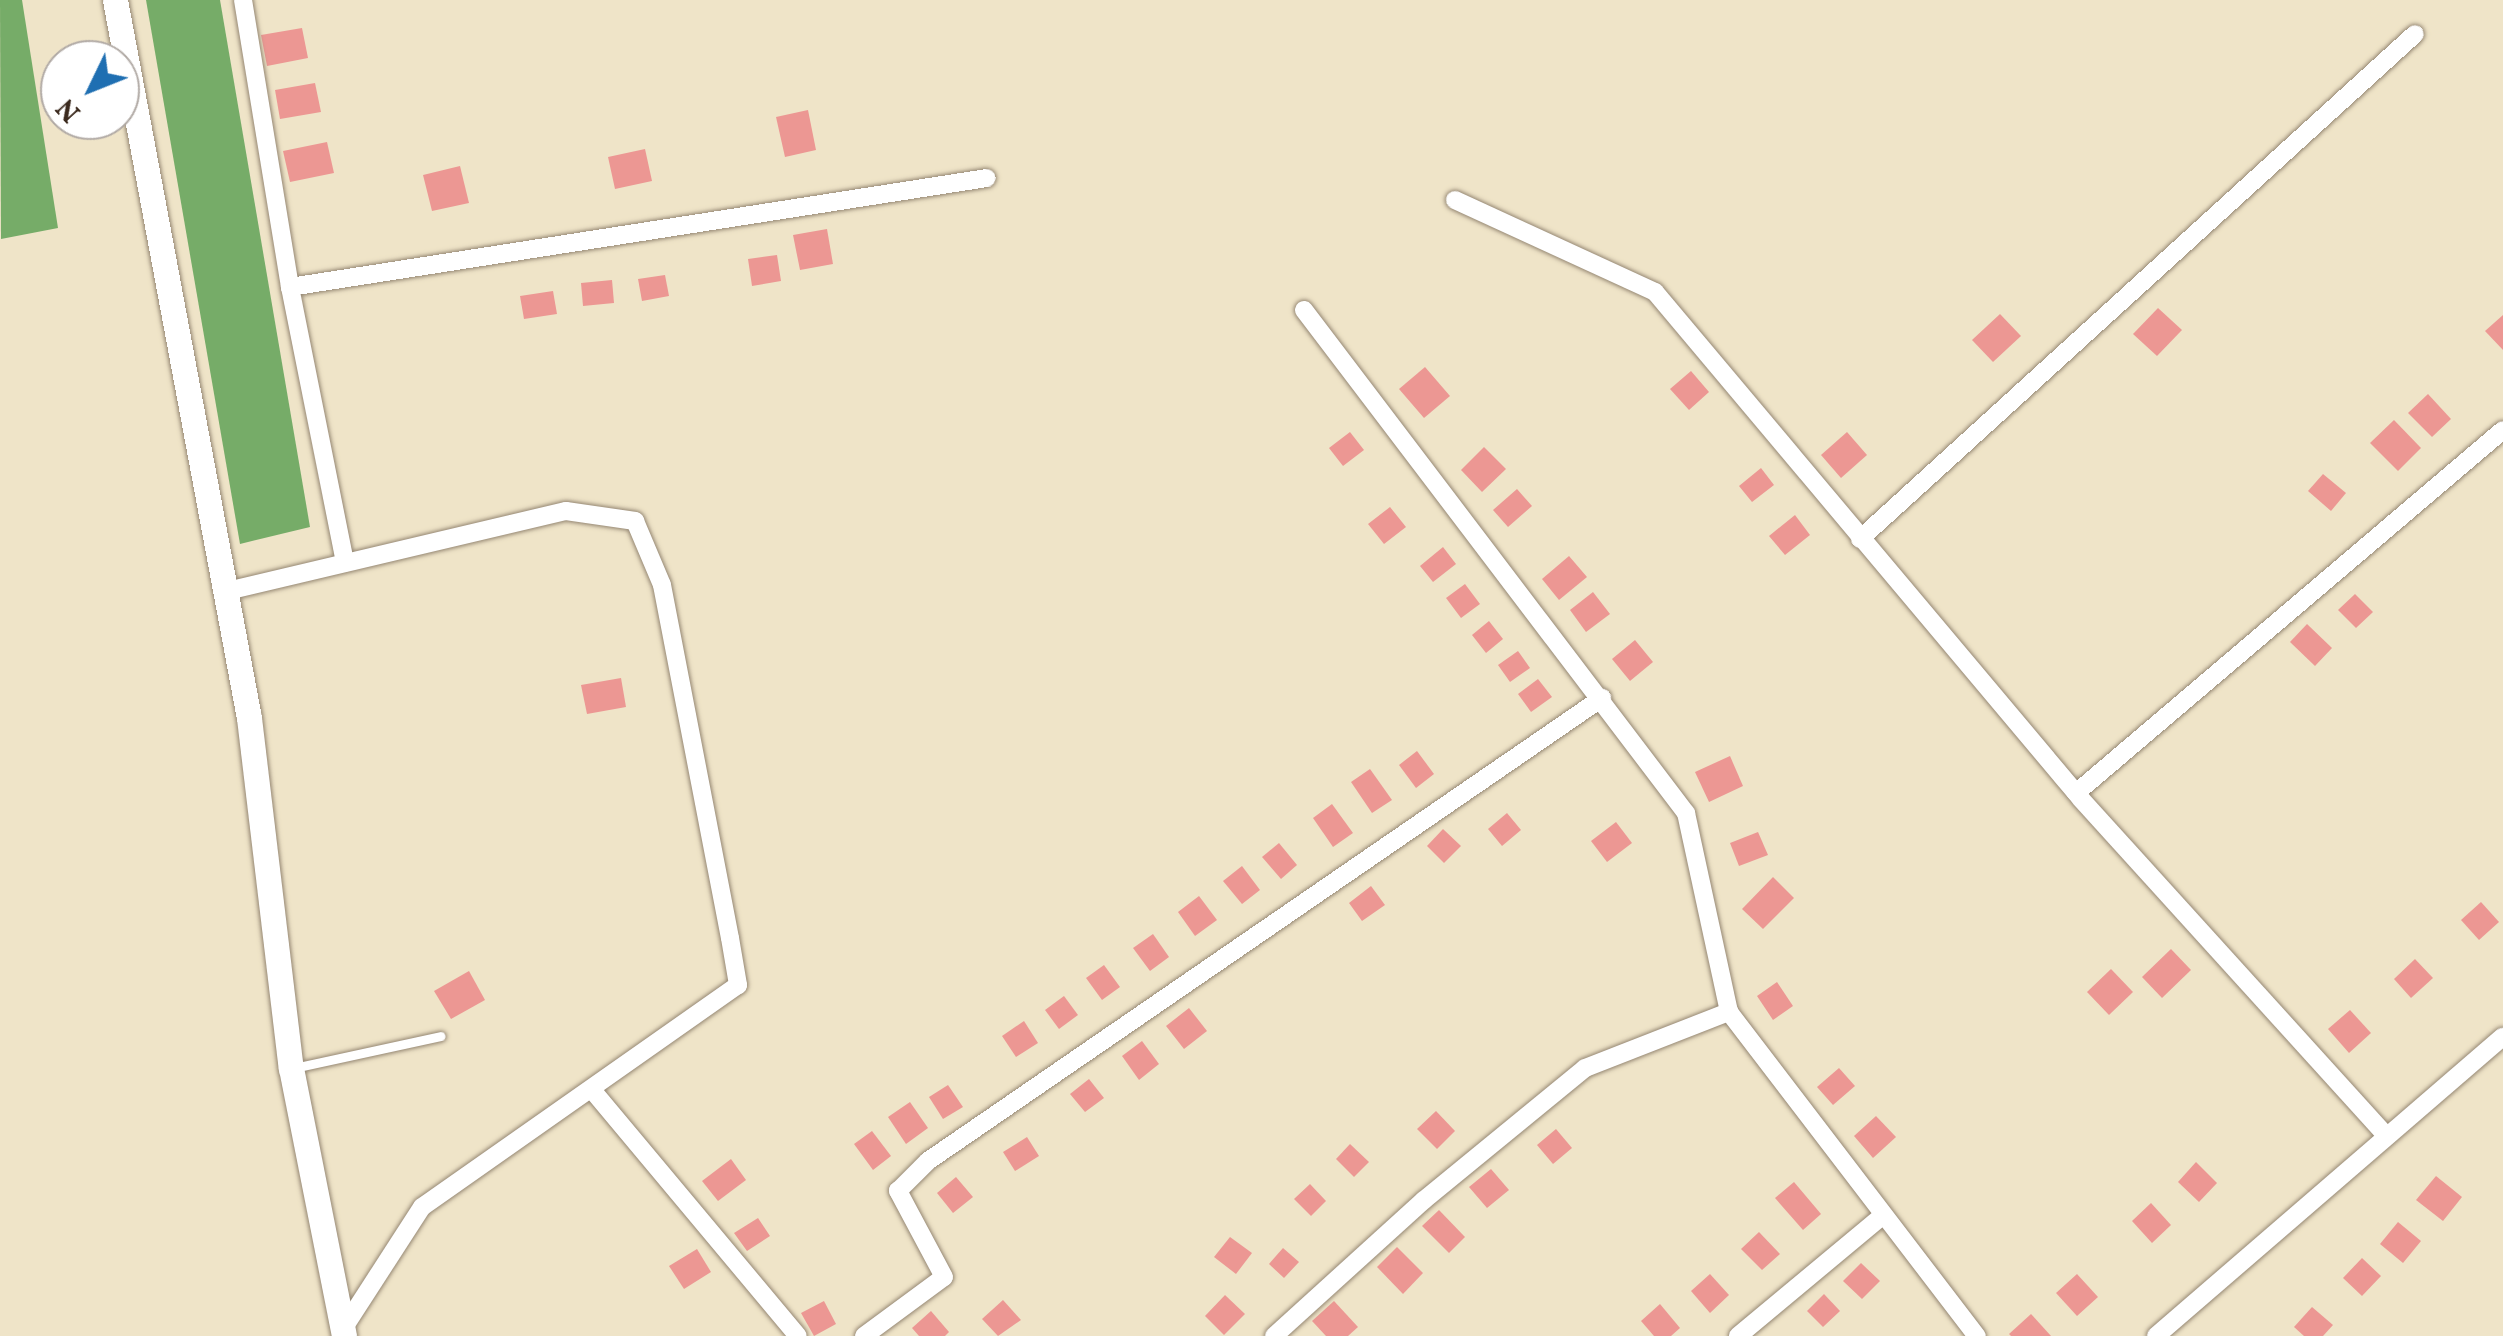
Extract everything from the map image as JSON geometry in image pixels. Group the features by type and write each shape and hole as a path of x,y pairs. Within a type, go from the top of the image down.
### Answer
{"main road":[{"path":"115,0 248,718 291,1068 343,1332"}],"street":[{"path":"243,0 290,287 345,563"},
{"path":"1860,539 2415,34"},
{"path":"290,287 988,178"},
{"path":"1455,200 1655,292 2076,793 2386,1136"},
{"path":"1304,310 1686,813 1728,1012 1977,1336"},
{"path":"2076,793 2503,430"},
{"path":"222,592 566,511 635,521 662,584 738,986 422,1208 343,1332"},
{"path":"864,1336 944,1277 898,1191 928,1161 1602,698"},
{"path":"1274,1336 1424,1200 1585,1068 1728,1012"},
{"path":"2156,1336 2503,1037"},
{"path":"594,1090 798,1336"},
{"path":"1738,1336 1882,1216"}],"lane":[{"path":"291,1068 441,1036"}],"green space":[{"path":"0,0 22,0 40,114 40,140 44,140 58,228 1,239"},
{"path":"146,0 220,0 310,527 240,544"}],"building":[{"path":"302,28 308,58 267,66 261,35"},
{"path":"315,83 321,112 280,119 275,90"},
{"path":"808,110 816,150 785,157 776,117"},
{"path":"327,142 334,173 290,182 283,151"},
{"path":"645,149 652,181 615,189 608,157"},
{"path":"460,166 469,203 432,211 423,175"},
{"path":"827,229 833,264 800,270 793,235"},
{"path":"777,255 781,281 752,286 748,259"},
{"path":"665,275 669,296 642,301 638,279"},
{"path":"612,280 614,303 583,306 581,283"},
{"path":"553,291 557,314 524,319 520,296"},
{"path":"2158,308 2182,330 2157,356 2133,334"},
{"path":"2000,314 2021,336 1993,362 1972,340"},
{"path":"2503,315 2503,350 2485,331"},
{"path":"1425,367 1450,396 1424,418 1399,389"},
{"path":"1691,371 1709,392 1689,410 1670,389"},
{"path":"2428,394 2451,419 2432,437 2408,413"},
{"path":"2394,420 2421,448 2398,471 2370,443"},
{"path":"1350,432 1364,450 1343,466 1329,448"},
{"path":"1847,432 1867,455 1841,478 1821,455"},
{"path":"1484,447 1506,469 1482,492 1461,470"},
{"path":"1761,468 1774,485 1752,502 1739,486"},
{"path":"2323,474 2346,493 2331,511 2308,491"},
{"path":"1517,489 1532,506 1508,527 1493,510"},
{"path":"1390,507 1406,527 1384,544 1368,524"},
{"path":"1795,515 1810,535 1785,555 1769,536"},
{"path":"1443,547 1456,564 1433,582 1420,566"},
{"path":"1569,556 1587,577 1559,600 1542,579"},
{"path":"1465,584 1480,604 1461,618 1446,598"},
{"path":"1593,592 1610,614 1586,632 1570,610"},
{"path":"2355,594 2373,612 2356,628 2338,610"},
{"path":"1489,621 1503,639 1486,653 1472,635"},
{"path":"2307,624 2332,648 2315,666 2290,642"},
{"path":"1635,640 1653,662 1630,681 1612,659"},
{"path":"1518,651 1530,668 1510,682 1498,665"},
{"path":"621,678 626,707 587,714 581,685"},
{"path":"1538,679 1552,697 1531,712 1518,694"},
{"path":"1417,751 1434,774 1416,788 1399,765"},
{"path":"1730,756 1743,786 1709,802 1695,772"},
{"path":"1370,769 1392,800 1372,813 1351,782"},
{"path":"1332,804 1353,833 1333,847 1313,818"},
{"path":"1507,813 1521,830 1502,846 1488,829"},
{"path":"1616,822 1632,843 1607,862 1591,841"},
{"path":"1443,829 1461,846 1444,863 1427,846"},
{"path":"1758,832 1768,855 1739,866 1730,843"},
{"path":"1279,843 1297,865 1281,879 1262,857"},
{"path":"1242,866 1260,890 1242,904 1223,881"},
{"path":"1773,877 1794,898 1763,929 1742,909"},
{"path":"1371,886 1385,905 1362,921 1349,903"},
{"path":"1199,896 1217,920 1195,936 1178,912"},
{"path":"2481,902 2499,922 2479,940 2461,920"},
{"path":"1153,934 1169,957 1150,971 1133,948"},
{"path":"2171,949 2191,970 2162,998 2142,977"},
{"path":"2415,959 2433,978 2411,998 2394,979"},
{"path":"1104,965 1120,987 1102,1000 1086,978"},
{"path":"2111,969 2133,992 2109,1015 2087,992"},
{"path":"469,971 485,1000 451,1019 434,991"},
{"path":"1777,982 1793,1006 1773,1020 1757,996"},
{"path":"1064,996 1078,1015 1059,1029 1045,1010"},
{"path":"1189,1008 1207,1031 1184,1049 1166,1026"},
{"path":"2350,1010 2371,1033 2349,1053 2328,1029"},
{"path":"1024,1021 1038,1043 1016,1057 1002,1036"},
{"path":"1142,1041 1159,1064 1139,1080 1122,1056"},
{"path":"1839,1068 1855,1086 1833,1105 1817,1087"},
{"path":"1089,1079 1104,1098 1085,1112 1070,1094"},
{"path":"948,1085 963,1107 943,1119 929,1097"},
{"path":"910,1102 928,1128 906,1144 888,1117"},
{"path":"1436,1111 1455,1131 1437,1149 1417,1129"},
{"path":"1876,1116 1896,1137 1873,1158 1854,1136"},
{"path":"1556,1129 1572,1148 1553,1164 1537,1145"},
{"path":"872,1131 891,1156 873,1170 854,1144"},
{"path":"1027,1137 1039,1156 1015,1171 1003,1152"},
{"path":"1350,1144 1369,1162 1354,1177 1336,1159"},
{"path":"731,1159 746,1180 718,1201 702,1181"},
{"path":"2196,1162 2217,1183 2199,1202 2178,1182"},
{"path":"1491,1169 1509,1190 1487,1208 1469,1187"},
{"path":"2436,1176 2462,1197 2443,1221 2416,1200"},
{"path":"956,1177 973,1197 953,1213 937,1193"},
{"path":"1794,1182 1821,1214 1803,1230 1775,1198"},
{"path":"1310,1184 1326,1201 1311,1216 1294,1199"},
{"path":"2151,1203 2171,1225 2152,1243 2132,1221"},
{"path":"1439,1210 1465,1237 1449,1253 1422,1226"},
{"path":"758,1218 770,1236 747,1251 734,1233"},
{"path":"2398,1222 2421,1241 2403,1263 2380,1244"},
{"path":"1759,1232 1780,1254 1762,1270 1741,1249"},
{"path":"1230,1237 1252,1253 1236,1274 1214,1257"},
{"path":"1397,1247 1423,1273 1403,1294 1377,1267"},
{"path":"1283,1248 1299,1262 1284,1278 1269,1264"},
{"path":"697,1249 711,1272 684,1289 669,1266"},
{"path":"2362,1258 2381,1276 2362,1296 2343,1278"},
{"path":"1861,1263 1880,1281 1862,1299 1843,1281"},
{"path":"1710,1274 1729,1295 1710,1313 1691,1291"},
{"path":"2077,1274 2098,1297 2077,1316 2056,1293"},
{"path":"1824,1294 1840,1311 1823,1327 1807,1311"},
{"path":"1225,1295 1245,1314 1224,1335 1205,1316"},
{"path":"1003,1300 1021,1320 998,1336 982,1319"},
{"path":"824,1301 836,1324 814,1336 801,1313"},
{"path":"1334,1301 1358,1327 1348,1336 1326,1336 1312,1321"},
{"path":"1660,1304 1680,1328 1671,1336 1654,1336 1641,1321"},
{"path":"2312,1307 2333,1325 2323,1336 2304,1336 2294,1327"},
{"path":"931,1311 949,1332 945,1336 919,1336 912,1328"},
{"path":"2031,1314 2051,1336 2009,1334"}]}
